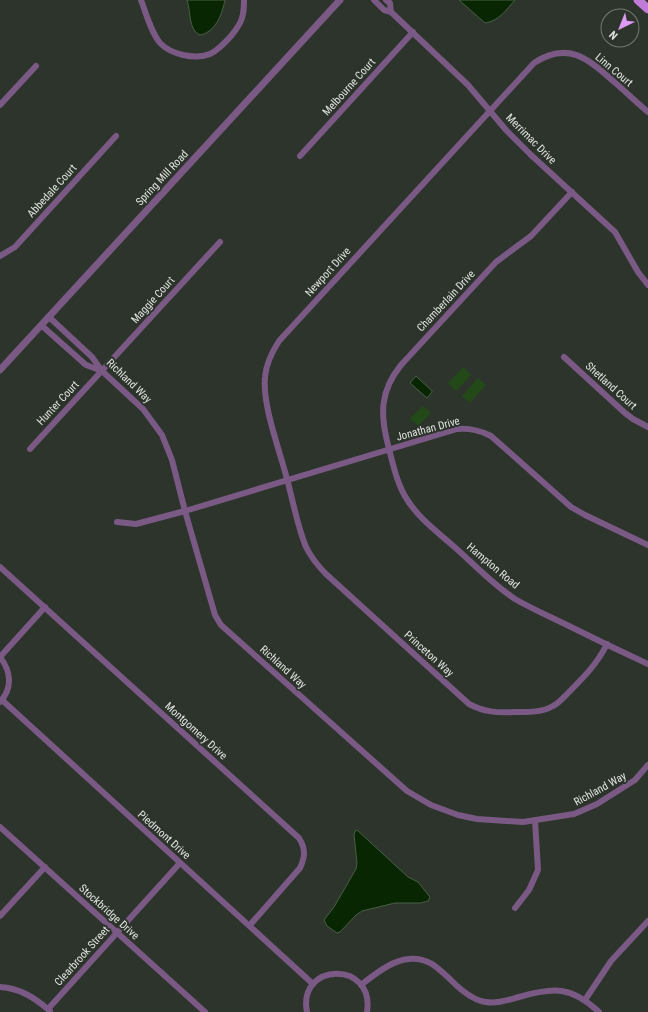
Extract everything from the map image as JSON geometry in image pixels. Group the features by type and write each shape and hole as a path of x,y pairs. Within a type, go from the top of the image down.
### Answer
{"main road":[{"path":"638,0 648,9"}],"street":[{"path":"141,0 157,38 163,46 168,50 183,55 201,57 212,54 233,34 243,16 244,0"},
{"name":"Spring Mill Road","path":"0,370 340,0"},
{"name":"Merrimac Drive","path":"374,0 384,10 391,12 460,76 506,130 615,232 638,272 648,285"},
{"name":"Merrimac Drive","path":"386,0 390,3 391,12"},
{"name":"Melbourne Court","path":"300,156 413,32"},
{"name":"Linn Court","path":"490,110 534,63 550,54 565,52 580,56 592,63 648,112"},
{"path":"0,105 36,66"},
{"name":"Newport Drive","path":"288,480 269,413 265,392 266,371 272,352 279,341 295,323 490,110"},
{"name":"Abbedale Court","path":"0,256 15,247 116,136"},
{"name":"Chamberlain Drive","path":"389,449 383,423 383,409 388,386 396,372 496,262 532,236 572,192"},
{"name":"Maggie Court","path":"102,371 220,242"},
{"name":"Richland Way","path":"49,317 92,357 102,371 143,409 162,435 172,460 215,615 221,625 390,777 416,797 444,811 477,819 523,822 574,814 597,804 635,780 648,765"},
{"path":"42,325 86,365 102,371"},
{"name":"Shetland Court","path":"564,357 626,414 648,427"},
{"name":"Hunter Court","path":"30,448 102,371"},
{"name":"Jonathan Drive","path":"118,522 136,524 185,511 457,429 477,430 490,436 571,507 648,545"},
{"name":"Hampton Road","path":"389,449 398,481 414,510 499,587 535,610 648,664"},
{"name":"Princeton Way","path":"288,480 306,545 317,565 469,704 492,713 545,710 553,706 579,683 599,660 606,644"},
{"name":"Montgomery Drive","path":"0,567 293,832 302,843 305,856 300,868 250,925"},
{"path":"1,701 6,694 9,681 7,668 0,657 45,607"},
{"name":"Piedmont Drive","path":"1,701 250,925 313,984"},
{"path":"516,908 529,890 538,870 535,820"},
{"name":"Stockbridge Drive","path":"0,827 205,1012"},
{"name":"Clearbrook Street","path":"50,1011 117,932 180,863"},
{"path":"0,916 45,867"},
{"path":"585,1000 611,962 648,921"},
{"path":"361,985 384,967 394,962 411,959 422,960 432,965 469,996 484,1002 502,1002 548,990 560,990 571,993 585,1000 599,1012"},
{"path":"307,1012 306,1000 313,984 322,977 338,973 351,976 361,985 367,998 367,1012"},
{"path":"0,987 22,992 37,1000 50,1011"}],"shaded area":[{"path":"187,0 225,0 217,22 206,33 200,35 193,29"},
{"path":"459,0 515,0 498,17 485,23"},
{"path":"463,367 471,375 456,391 448,383"},
{"path":"416,376 432,391 427,398 410,383"},
{"path":"478,378 486,385 470,403 462,396"},
{"path":"423,406 431,413 419,425 417,425 410,419"},
{"path":"357,830 408,877 418,882 430,897 428,901 421,903 395,903 362,911 356,915 340,932 337,933 327,926 324,920 334,907 356,869 357,863 354,835 355,831"}]}
